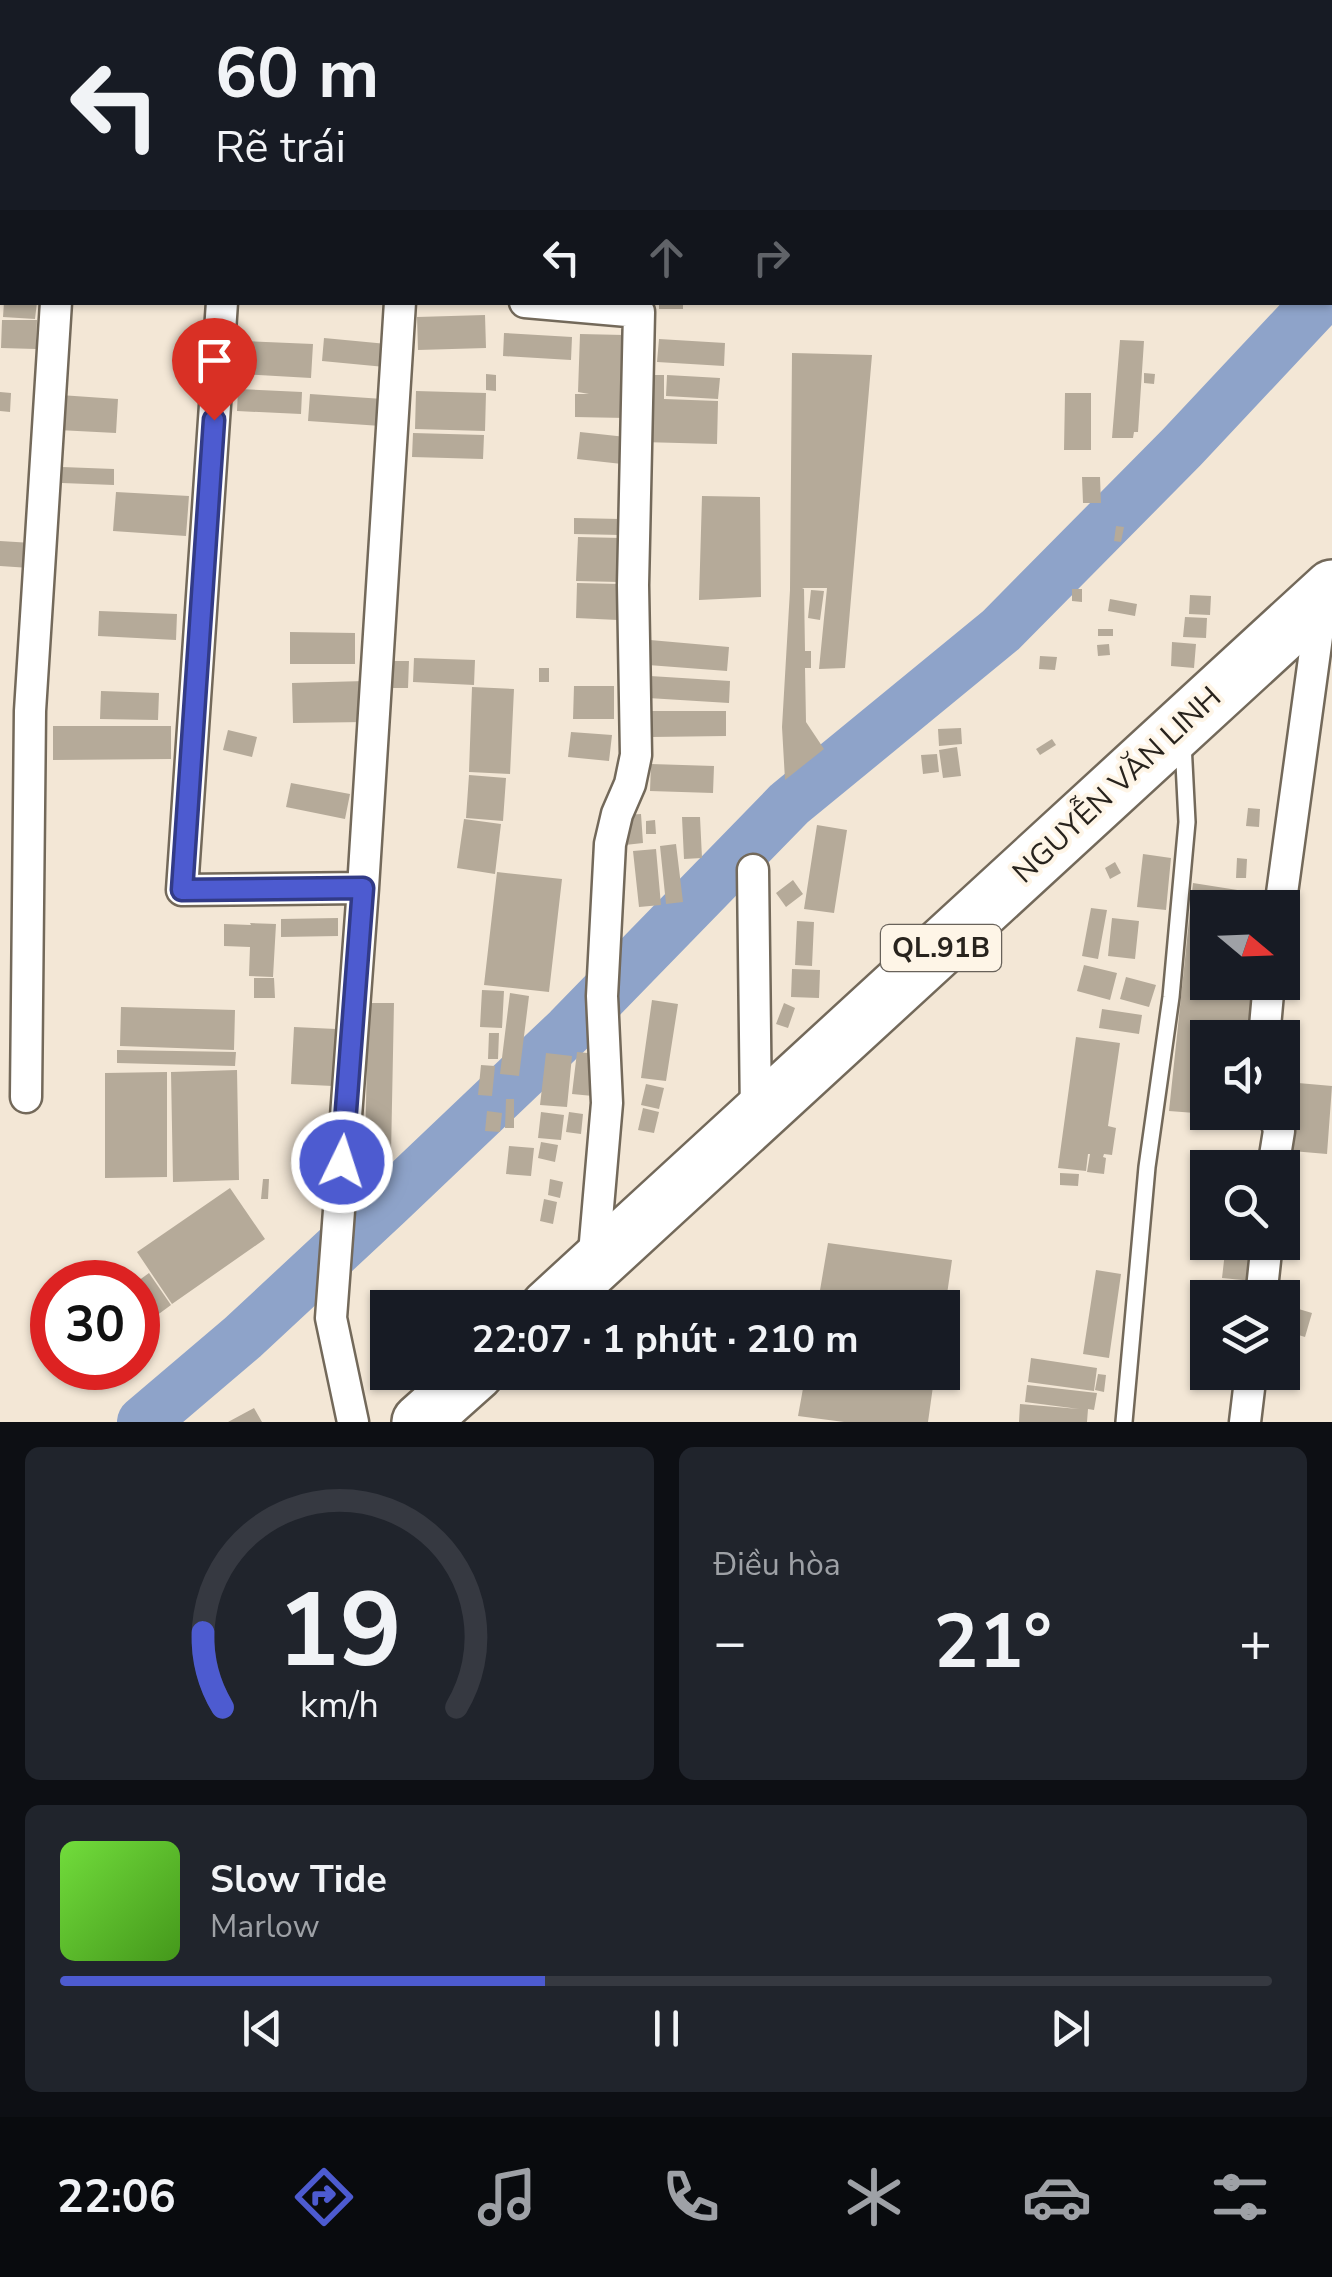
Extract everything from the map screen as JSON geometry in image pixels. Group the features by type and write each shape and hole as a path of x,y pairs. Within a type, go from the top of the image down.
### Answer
{"highway":[{"name":"NGUYỄN VĂN LINH","path":"568,1290 1327,593"},
{"path":"420,1422 456,1390"}],"street":[{"path":"26,1097 30,711 56,305"},
{"path":"222,305 182,890 363,888"},
{"path":"353,1422 331,1318 400,305"},
{"path":"593,1268 607,1102 602,996 610,844 636,755 633,585 640,307 594,305"},
{"path":"1283,890 1327,593"},
{"path":"753,870 756,1116"},
{"path":"1245,1422 1249,1390"}],"lane":[{"path":"1124,1422 1147,1167 1171,996 1187,822 1182,724"}],"building":[{"path":"4,305 37,305 35,319 3,317"},
{"path":"659,305 683,305 683,309 659,309"},
{"path":"485,315 486,348 418,350 417,317"},
{"path":"2,320 37,320 36,349 1,348"},
{"path":"504,333 572,337 571,360 503,356"},
{"path":"580,334 624,335 622,394 626,394 626,418 575,417 575,394 589,394 578,392"},
{"path":"324,338 387,344 385,367 322,361"},
{"path":"659,339 725,343 724,366 657,362"},
{"path":"1120,340 1144,341 1138,432 1134,432 1133,438 1112,438"},
{"path":"242,341 313,344 311,378 240,374"},
{"path":"792,353 872,355 845,668 819,669 827,588 802,588 805,651 811,651 811,668 805,668 806,722 824,749 785,780 782,727 790,590"},
{"path":"1144,373 1155,374 1154,384 1144,383"},
{"path":"486,374 496,375 496,391 486,390"},
{"path":"640,375 664,375 664,399 718,401 717,444 642,442"},
{"path":"667,375 720,378 718,399 666,396"},
{"path":"238,389 302,392 301,414 237,411"},
{"path":"416,391 486,393 485,431 415,429"},
{"path":"0,392 11,393 10,412 0,411"},
{"path":"1065,393 1091,393 1091,450 1064,450"},
{"path":"310,394 383,399 381,426 308,421"},
{"path":"60,395 118,399 116,433 58,430"},
{"path":"580,432 626,437 622,464 577,459"},
{"path":"413,433 484,435 483,459 412,457"},
{"path":"62,467 114,469 114,485 62,483"},
{"path":"1082,477 1100,477 1101,503 1083,503"},
{"path":"116,492 189,496 186,536 113,531"},
{"path":"702,496 760,497 761,597 699,600"},
{"path":"574,518 620,519 620,535 574,534"},
{"path":"1116,526 1124,527 1121,542 1114,541"},
{"path":"578,537 621,538 619,582 576,581"},
{"path":"0,541 32,543 30,568 0,566"},
{"path":"577,583 620,584 618,620 576,618"},
{"path":"1072,589 1082,589 1082,602 1072,601"},
{"path":"811,590 824,591 820,620 808,618"},
{"path":"1190,595 1211,596 1210,615 1189,614"},
{"path":"1110,599 1137,604 1135,616 1108,611"},
{"path":"99,611 177,614 176,640 98,636"},
{"path":"1185,617 1207,618 1206,638 1183,637"},
{"path":"1098,629 1113,629 1113,636 1098,636"},
{"path":"290,632 355,633 355,664 290,664"},
{"path":"650,640 729,647 727,671 648,665"},
{"path":"1172,642 1196,644 1194,668 1171,666"},
{"path":"1109,644 1110,655 1098,656 1097,645"},
{"path":"1040,656 1057,657 1055,670 1039,669"},
{"path":"414,658 475,660 474,685 413,682"},
{"path":"382,661 409,661 408,688 381,688"},
{"path":"539,668 549,668 549,682 539,682"},
{"path":"650,676 730,681 729,703 648,698"},
{"path":"365,681 365,722 293,723 292,683"},
{"path":"574,686 614,686 614,719 573,719"},
{"path":"472,687 514,689 510,774 469,772"},
{"path":"101,691 159,693 158,720 100,719"},
{"path":"651,711 726,711 726,736 651,737"},
{"path":"53,726 171,726 171,759 53,760"},
{"path":"961,728 962,744 939,746 938,729"},
{"path":"228,730 257,737 252,757 223,750"},
{"path":"571,732 612,735 609,761 568,757"},
{"path":"1052,739 1056,745 1040,755 1036,749"},
{"path":"957,747 961,776 943,778 939,750"},
{"path":"937,754 939,772 923,774 921,755"},
{"path":"651,764 714,766 713,793 650,791"},
{"path":"469,775 506,778 503,821 466,818"},
{"path":"291,783 350,794 345,819 286,807"},
{"path":"1248,808 1260,809 1259,827 1246,826"},
{"path":"641,814 643,843 625,845 623,815"},
{"path":"682,817 700,817 702,858 684,859"},
{"path":"464,819 501,824 495,874 457,868"},
{"path":"655,820 656,834 646,834 646,821"},
{"path":"817,825 847,830 834,913 804,909"},
{"path":"676,844 683,902 666,904 660,846"},
{"path":"656,849 661,905 639,907 633,851"},
{"path":"1143,854 1171,858 1166,910 1137,907"},
{"path":"1237,858 1247,859 1246,878 1236,878"},
{"path":"1115,862 1121,873 1110,879 1105,868"},
{"path":"497,872 562,879 549,992 484,985"},
{"path":"793,880 803,894 786,907 776,893"},
{"path":"1193,883 1237,890 1192,890"},
{"path":"1091,908 1107,910 1098,959 1082,956"},
{"path":"1190,912 1190,1000 1257,1000 1255,1020 1190,1020 1190,1113 1169,1111"},
{"path":"338,918 338,936 281,937 281,919"},
{"path":"1112,918 1139,921 1135,959 1108,956"},
{"path":"797,921 814,922 812,966 795,965"},
{"path":"224,924 276,924 273,977 249,976 250,947 224,946"},
{"path":"1084,965 1117,973 1110,1000 1077,991"},
{"path":"792,969 820,970 819,998 791,997"},
{"path":"1126,977 1156,985 1149,1007 1120,999"},
{"path":"254,978 274,978 275,998 254,998"},
{"path":"482,990 504,991 502,1028 480,1027"},
{"path":"510,993 529,996 519,1076 500,1074"},
{"path":"652,1000 678,1004 666,1081 641,1078"},
{"path":"368,1003 394,1003 391,1154 365,1154"},
{"path":"784,1003 795,1008 788,1028 776,1024"},
{"path":"121,1007 235,1010 234,1050 120,1046"},
{"path":"1102,1009 1142,1015 1139,1034 1099,1028"},
{"path":"294,1027 336,1029 333,1086 291,1084"},
{"path":"489,1033 499,1033 498,1059 488,1059"},
{"path":"1076,1037 1120,1043 1108,1126 1116,1128 1112,1155 1103,1157 1104,1174 1087,1172 1090,1154 1086,1171 1058,1168"},
{"path":"117,1050 236,1052 235,1066 117,1063"},
{"path":"577,1052 598,1054 593,1096 572,1094"},
{"path":"546,1053 572,1056 567,1107 540,1105"},
{"path":"481,1065 495,1066 492,1096 478,1095"},
{"path":"237,1070 239,1180 173,1182 171,1072"},
{"path":"167,1072 167,1177 105,1178 105,1073"},
{"path":"1300,1083 1332,1086 1327,1154 1292,1150 1294,1130 1300,1130"},
{"path":"646,1084 664,1088 659,1109 641,1105"},
{"path":"506,1099 514,1099 514,1128 505,1128"},
{"path":"643,1108 659,1112 654,1133 638,1130"},
{"path":"487,1111 502,1113 500,1132 485,1131"},
{"path":"541,1112 564,1115 561,1140 538,1138"},
{"path":"569,1112 583,1114 581,1134 566,1132"},
{"path":"541,1142 558,1145 555,1162 538,1158"},
{"path":"509,1146 534,1148 531,1176 506,1174"},
{"path":"1060,1173 1079,1174 1078,1186 1060,1185"},
{"path":"263,1179 269,1179 268,1199 261,1199"},
{"path":"550,1179 563,1182 560,1198 548,1195"},
{"path":"230,1188 265,1239 172,1304 160,1286 160,1260 142,1260 137,1252"},
{"path":"544,1199 557,1202 553,1224 540,1221"},
{"path":"828,1243 952,1260 948,1290 820,1290"},
{"path":"1224,1260 1255,1260 1253,1280 1222,1278"},
{"path":"1096,1270 1121,1274 1109,1358 1083,1354"},
{"path":"160,1289 171,1305 160,1313"},
{"path":"1300,1309 1312,1313 1305,1337 1300,1335"},
{"path":"1031,1358 1097,1368 1094,1391 1028,1382"},
{"path":"1098,1374 1106,1375 1104,1392 1095,1390"},
{"path":"1027,1385 1097,1393 1094,1410 1088,1409 1087,1422 1019,1422 1020,1404 1079,1409 1025,1402"},
{"path":"803,1390 932,1390 928,1422 844,1422 798,1416"},
{"path":"254,1408 262,1422 228,1422"}],"waterway":[{"path":"143,1422 243,1337 569,1030 789,804 1001,630 1315,305"}],"route":[{"path":"214,420 182,890 363,888 342,1162"}]}
